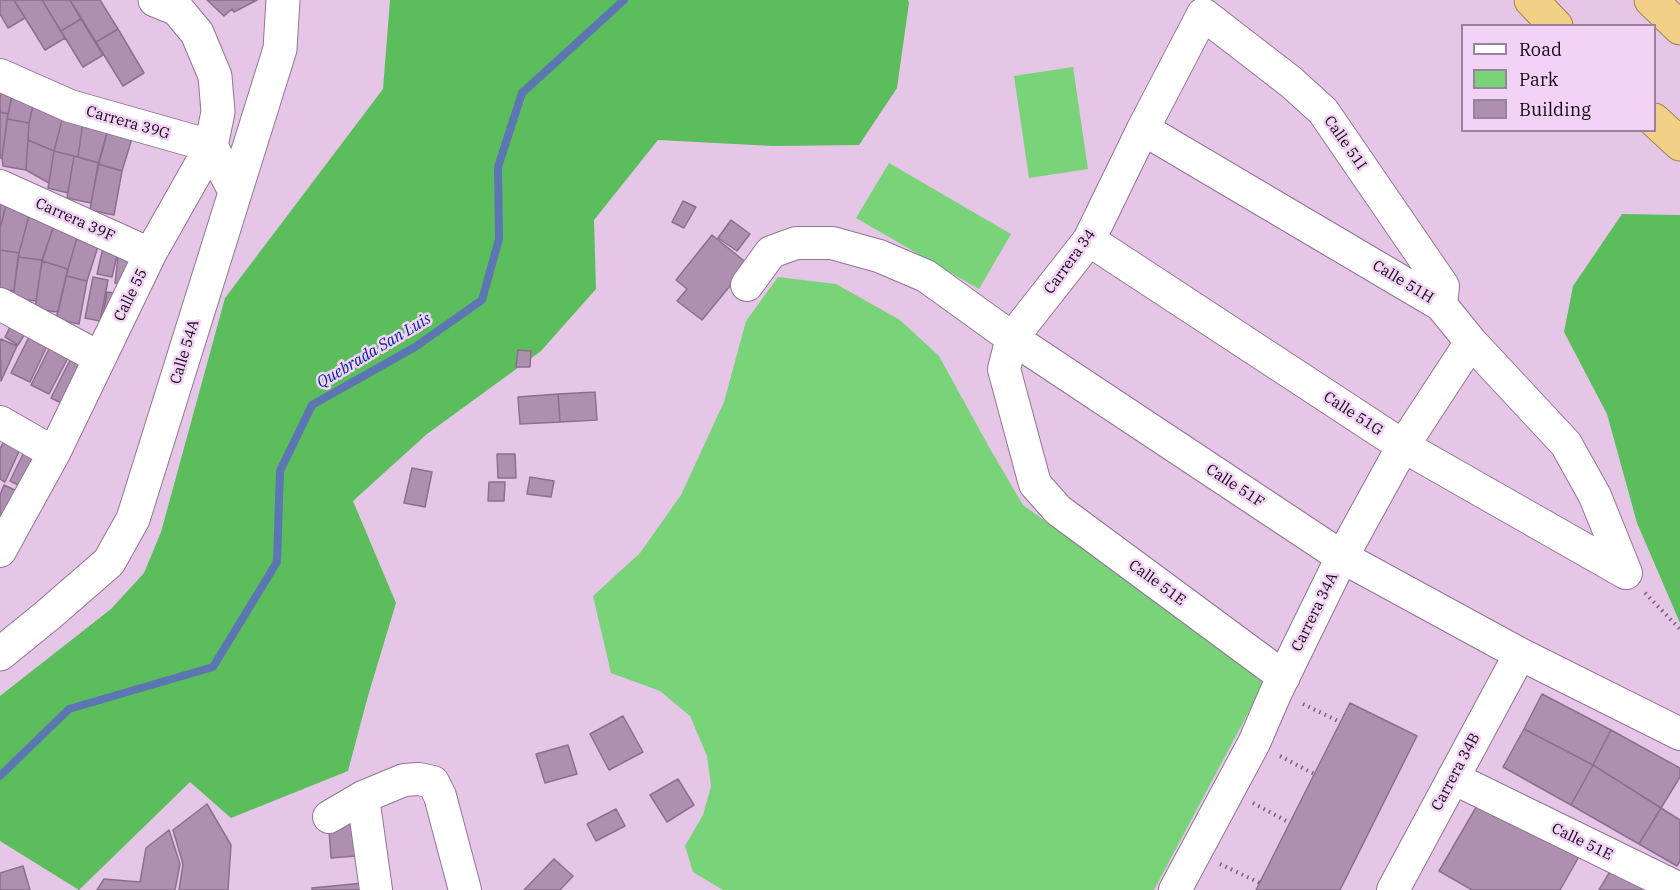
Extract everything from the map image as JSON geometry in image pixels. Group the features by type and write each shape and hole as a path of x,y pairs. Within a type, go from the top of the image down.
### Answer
{"highway":[{"path":"1531,0 1554,24"},
{"path":"1651,0 1680,28"},
{"path":"1656,122 1680,144"}],"street":[{"name":"Calle 55","path":"0,550 54,453 150,254 211,146 218,112 215,76 197,33 177,9 155,0"},
{"name":"Calle 54A","path":"0,654 109,562 133,519 280,50 283,0"},
{"name":"Carrera 34","path":"1035,484 1004,369 1012,338 1089,240 1203,14"},
{"name":"Calle 51I","path":"1203,14 1291,82 1323,111 1443,286 1441,305"},
{"name":"Carrera 39G","path":"0,75 69,106 211,146"},
{"name":"Calle 51H","path":"1143,129 1441,305 1471,342 1566,444 1595,496 1626,573"},
{"path":"211,146 235,191"},
{"name":"Carrera 39F","path":"0,186 150,254"},
{"name":"Calle 51G","path":"1089,240 1403,446 1626,573"},
{"name":"Calle 51F","path":"747,285 771,252 796,243 832,243 879,256 926,276 1012,338 1342,557 1520,654 1680,734"},
{"path":"0,304 100,358"},
{"name":"Carrera 34A","path":"1175,890 1254,743 1276,692 1289,689 1342,557 1403,446 1471,342"},
{"path":"0,422 54,453"},
{"name":"Calle 51E","path":"1035,484 1058,510 1289,689"},
{"name":"Carrera 34B","path":"1403,887 1453,778 1520,654"},
{"name":"Calle 51E","path":"1453,778 1680,889"},
{"path":"328,817 363,797 404,780 419,779 433,782 440,796 465,890"},
{"path":"363,797 376,890"}],"path":[{"path":"1626,573 1680,629"},
{"path":"1289,689 1340,722"},
{"path":"1272,752 1314,774"},
{"path":"1249,801 1290,823"},
{"path":"1213,860 1260,883"}],"green space":[{"path":"390,0 908,0 909,3 897,88 859,145 773,146 658,140 594,220 596,289 541,351 427,434 353,501 396,603 348,771 231,818 190,782 79,890 0,841 0,696 111,609 144,573 161,532 225,298 383,89"},
{"path":"1073,67 1088,169 1029,178 1014,76"},
{"path":"889,163 1011,234 979,289 856,218"},
{"path":"1622,214 1680,215 1680,623 1637,523 1607,414 1564,332 1573,286"},
{"path":"778,277 836,284 900,320 939,356 1023,505 1265,681 1154,890 723,890 693,872 685,846 703,815 711,786 707,756 690,716 660,691 611,673 593,596 640,553 681,495 724,402 746,321"}],"building":[{"path":"0,0 14,0 25,18 8,28 0,14"},
{"path":"14,0 42,0 65,38 45,50"},
{"path":"42,0 70,0 81,19 61,31"},
{"path":"70,0 100,0 118,29 96,42"},
{"path":"207,0 257,0 234,12 232,9 224,16"},
{"path":"81,19 103,55 83,67 61,31"},
{"path":"118,29 144,73 123,86 96,42"},
{"path":"0,83 14,87 8,114 0,112"},
{"path":"13,92 35,97 29,123 7,119"},
{"path":"35,97 65,109 54,151 28,140"},
{"path":"65,109 84,115 78,157 54,151"},
{"path":"0,112 8,114 2,158 0,158"},
{"path":"84,115 109,126 99,163 78,157"},
{"path":"7,119 29,123 26,170 3,166"},
{"path":"109,126 133,135 122,171 98,164"},
{"path":"28,140 54,151 49,183 26,170"},
{"path":"54,151 74,156 68,193 48,188"},
{"path":"74,156 99,163 91,203 67,198"},
{"path":"98,164 122,171 114,215 90,210"},
{"path":"0,198 7,201 0,229"},
{"path":"7,201 30,212 19,253 0,250 0,229"},
{"path":"683,201 696,207 684,228 672,222"},
{"path":"30,212 54,225 42,260 18,257"},
{"path":"731,220 750,234 737,251 718,238"},
{"path":"54,225 78,234 68,269 42,261"},
{"path":"78,234 100,240 87,281 66,276"},
{"path":"712,235 748,264 702,320 677,301 687,289 676,280"},
{"path":"104,243 119,247 112,277 97,274"},
{"path":"0,250 19,253 14,291 0,289"},
{"path":"118,256 135,259 131,286 115,283"},
{"path":"18,257 42,260 36,301 13,298"},
{"path":"42,261 68,269 58,312 35,309"},
{"path":"66,276 87,281 79,324 56,319"},
{"path":"93,277 108,280 100,321 85,318"},
{"path":"107,292 121,294 102,321"},
{"path":"14,319 29,327 18,345 5,337"},
{"path":"30,335 48,344 30,382 11,373"},
{"path":"1,339 17,346 1,381 0,342"},
{"path":"51,345 70,354 49,394 31,385"},
{"path":"518,350 531,351 530,367 516,367"},
{"path":"72,356 91,366 70,407 51,398"},
{"path":"595,392 597,420 560,422 558,394"},
{"path":"558,394 560,422 520,424 518,397"},
{"path":"6,437 22,445 5,482 0,479 0,449"},
{"path":"24,452 44,462 29,490 10,481"},
{"path":"497,454 515,454 516,478 498,478"},
{"path":"412,468 432,472 425,507 404,503"},
{"path":"530,477 554,481 551,497 527,494"},
{"path":"489,482 505,482 504,501 488,501"},
{"path":"4,485 23,494 0,524 0,495"},
{"path":"1542,694 1611,730 1593,765 1524,729"},
{"path":"1350,703 1417,736 1340,890 1256,890"},
{"path":"623,716 643,752 609,770 590,734"},
{"path":"1524,729 1593,765 1571,805 1503,767"},
{"path":"1611,730 1680,768 1680,777 1661,808 1593,765"},
{"path":"568,745 577,774 545,783 536,754"},
{"path":"1593,765 1661,808 1639,844 1571,805"},
{"path":"678,779 694,805 667,822 650,795"},
{"path":"1482,797 1581,853 1560,890 1472,890 1439,871"},
{"path":"207,804 231,845 228,890 179,890 183,864 173,830"},
{"path":"1661,808 1680,820 1680,861 1677,866 1639,844"},
{"path":"616,809 625,826 596,841 587,824"},
{"path":"353,818 356,856 331,858 329,829"},
{"path":"169,830 180,864 175,890 97,890 104,879 140,882 146,848"},
{"path":"554,859 573,876 560,890 524,890"},
{"path":"23,866 30,890 0,890 0,873"},
{"path":"1612,868 1653,890 1599,890"},
{"path":"363,883 363,890 312,890 312,888"}],"waterway":[{"name":"Quebrada San Luis","path":"0,776 69,709 213,667 277,562 280,471 312,405 415,347 482,300 499,239 498,167 522,93 624,0"}]}
